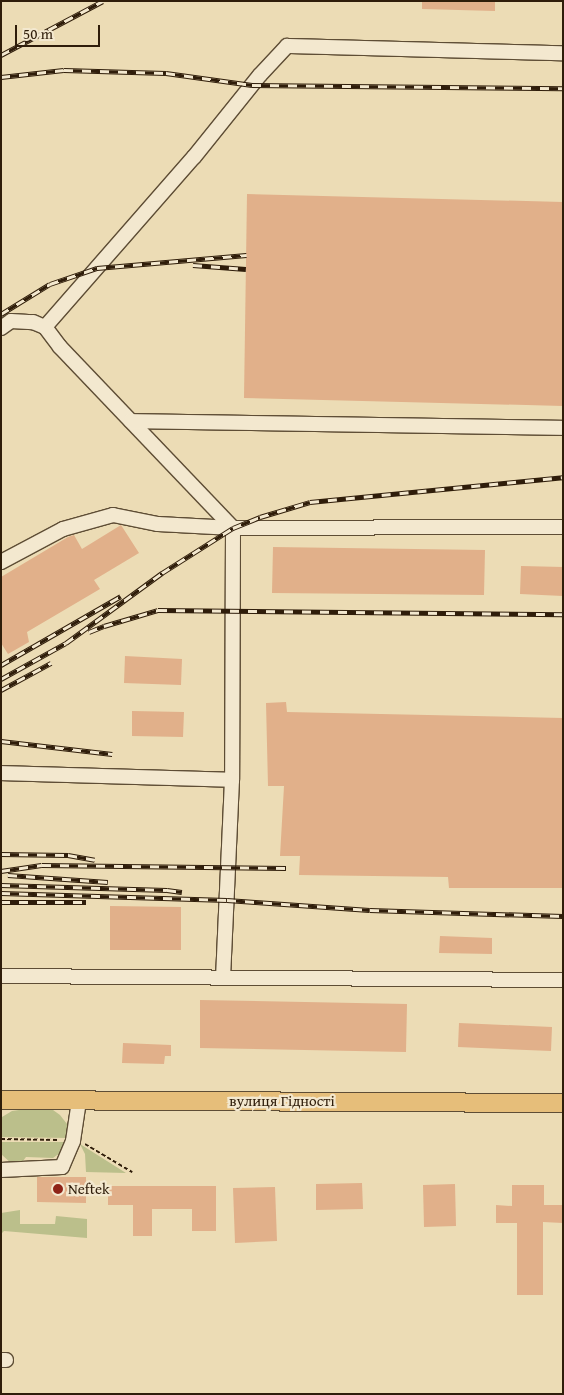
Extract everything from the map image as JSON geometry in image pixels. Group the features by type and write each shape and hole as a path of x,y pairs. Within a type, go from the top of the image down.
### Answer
{"main road":[{"name":"вулиця Гідності","path":"1,1100 563,1103"}],"lane":[{"path":"45,327 194,158 260,75 287,46 563,53"},
{"path":"1,328 11,321 33,322 45,327 60,347 233,528 232,780 223,978"},
{"path":"131,420 563,428"},
{"path":"1,562 63,529 114,515 158,524 233,528 563,527"},
{"path":"1,773 232,780"},
{"path":"1,976 563,980"},
{"path":"1,1170 62,1167 73,1141 79,1100"}],"path":[{"path":"1,1139 66,1141"},
{"path":"79,1141 132,1172"}],"green space":[{"path":"26,1109 53,1110 67,1124 68,1138 1,1137 2,1117 12,1111"},
{"path":"1,1142 67,1142 60,1153 53,1158 26,1157 20,1165 12,1164 1,1154"},
{"path":"80,1144 126,1173 86,1172 85,1154"},
{"path":"20,1210 20,1224 55,1224 56,1216 87,1219 87,1238 4,1231 1,1234 1,1213"}],"building":[{"path":"422,1 495,1 495,11 422,9"},
{"path":"247,194 563,202 563,406 244,398"},
{"path":"121,525 139,553 94,580 100,589 27,632 29,642 8,654 1,643 1,577 68,537 74,535 82,549"},
{"path":"273,547 485,550 484,595 272,593"},
{"path":"521,566 563,567 563,596 520,594"},
{"path":"125,656 182,659 181,685 124,683"},
{"path":"286,702 287,712 563,718 563,888 449,888 448,877 299,875 300,856 280,856 284,786 268,786 266,703"},
{"path":"132,711 184,712 183,737 132,736"},
{"path":"110,906 181,907 181,950 110,950"},
{"path":"440,936 492,938 492,954 439,953"},
{"path":"200,1000 407,1004 406,1052 200,1048"},
{"path":"459,1023 552,1027 551,1051 458,1047"},
{"path":"123,1043 171,1045 171,1056 165,1056 164,1064 122,1063"},
{"path":"37,1177 86,1177 86,1203 37,1202"},
{"path":"362,1183 363,1209 316,1210 316,1184"},
{"path":"455,1184 456,1226 424,1227 423,1185"},
{"path":"512,1185 544,1185 544,1205 563,1205 563,1223 543,1222 543,1295 517,1295 517,1223 496,1223 496,1205 512,1206"},
{"path":"108,1186 216,1186 216,1231 192,1231 192,1209 152,1209 152,1236 133,1236 133,1205 108,1205"},
{"path":"275,1187 277,1241 235,1243 233,1188"}],"railway":[{"path":"1,55 103,1"},
{"path":"1,77 64,70 166,73 252,85 563,88"},
{"path":"1,314 50,284 97,268 246,255"},
{"path":"193,265 246,269"},
{"path":"1,679 66,643 162,573 233,528 260,517 310,502 563,477"},
{"path":"1,665 121,596"},
{"path":"89,632 158,610 563,614"},
{"path":"1,690 51,663"},
{"path":"1,741 112,754"},
{"path":"1,854 68,855 95,860"},
{"path":"1,871 42,865 286,868"},
{"path":"8,875 108,882"},
{"path":"1,885 182,892"},
{"path":"1,893 227,900 370,910 563,916"},
{"path":"1,902 86,902"}],"place":[{"name":"Neftek","path":"58,1189"}]}
